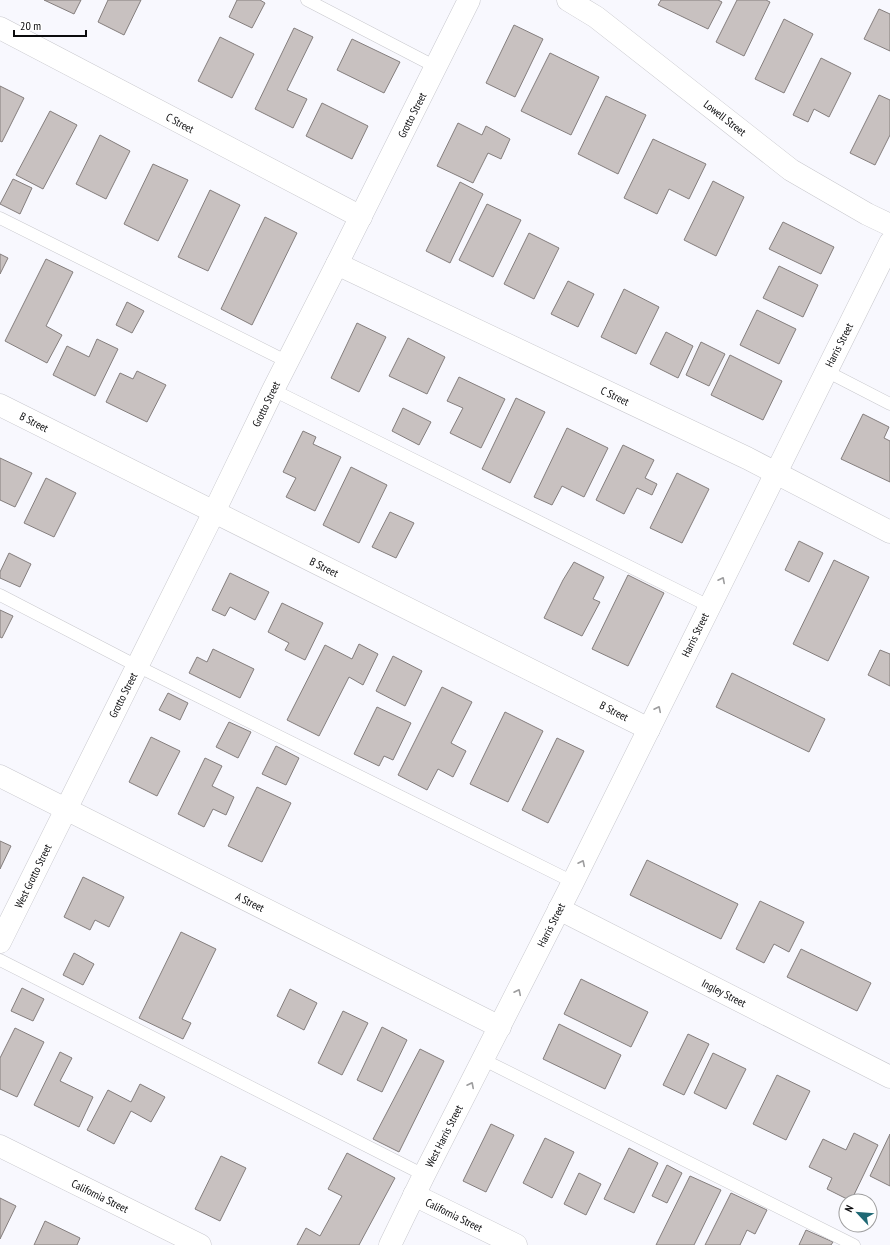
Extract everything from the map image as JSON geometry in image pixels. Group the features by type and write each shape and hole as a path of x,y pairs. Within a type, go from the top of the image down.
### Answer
{"street":[{"name":"Grotto Street","path":"66,810 273,390 469,0"},
{"name":"Lowell Street","path":"568,0 596,17 791,170 867,214 890,225"},
{"name":"C Street","path":"0,28 361,217"},
{"name":"Harris Street","path":"500,1027 890,243"},
{"name":"C Street","path":"337,264 776,473 890,532"},
{"name":"B Street","path":"0,405 649,729"},
{"name":"A Street","path":"0,776 500,1027"},
{"name":"West Grotto Street","path":"0,942 66,810"},
{"name":"Ingley Street","path":"559,909 890,1077"},
{"name":"West Harris Street","path":"390,1245 500,1027"},
{"name":"California Street","path":"0,1146 200,1245"},
{"name":"California Street","path":"414,1195 516,1245"}],"lane":[{"path":"307,0 436,67"},
{"path":"0,218 288,362"},
{"path":"826,371 890,404"},
{"path":"273,390 709,606"},
{"path":"0,595 137,666 573,882"},
{"path":"0,960 424,1175"},
{"path":"484,1060 854,1245"}],"building":[{"path":"44,0 81,0 74,14"},
{"path":"108,0 141,0 124,35 98,22"},
{"path":"237,0 260,0 265,3 252,28 229,17"},
{"path":"661,0 718,0 722,2 708,29 658,5"},
{"path":"737,0 766,0 770,2 744,56 716,42"},
{"path":"879,9 890,14 890,51 864,39"},
{"path":"784,19 813,34 784,93 755,79"},
{"path":"514,25 543,39 515,97 486,83"},
{"path":"294,28 313,37 287,90 307,99 293,128 255,109"},
{"path":"220,37 254,54 232,98 198,81"},
{"path":"352,39 400,62 384,93 337,70"},
{"path":"550,53 599,77 571,135 521,111"},
{"path":"821,58 851,73 829,117 814,109 808,122 793,115"},
{"path":"0,86 24,98 2,142 0,141"},
{"path":"879,95 890,100 890,135 875,165 850,153"},
{"path":"606,96 646,115 618,174 578,154"},
{"path":"322,103 368,126 352,159 306,136"},
{"path":"50,111 77,125 43,189 16,175"},
{"path":"458,123 482,135 486,126 510,139 501,159 488,153 473,183 437,166"},
{"path":"100,135 130,151 106,199 76,184"},
{"path":"653,139 706,164 689,199 669,189 657,214 624,198"},
{"path":"153,164 188,180 158,241 124,224"},
{"path":"13,179 32,188 20,214 0,204"},
{"path":"713,181 744,197 716,256 684,240"},
{"path":"460,182 483,194 450,263 426,251"},
{"path":"210,190 240,205 208,271 178,257"},
{"path":"487,204 521,220 493,277 459,260"},
{"path":"265,217 297,233 252,325 221,309"},
{"path":"783,222 834,247 821,274 769,249"},
{"path":"529,233 559,248 534,299 504,284"},
{"path":"0,254 8,258 0,274"},
{"path":"46,259 73,272 46,326 62,335 47,363 5,341"},
{"path":"779,266 818,285 803,317 763,298"},
{"path":"568,281 594,294 578,327 551,314"},
{"path":"624,289 659,307 636,354 601,337"},
{"path":"127,302 144,311 132,333 116,325"},
{"path":"757,310 796,329 779,364 740,345"},
{"path":"357,323 386,337 359,392 331,378"},
{"path":"666,332 693,346 678,378 650,364"},
{"path":"408,338 445,357 427,394 389,376"},
{"path":"97,339 118,349 95,396 53,375 67,346 89,357"},
{"path":"701,342 725,354 709,386 686,375"},
{"path":"730,355 782,381 763,420 711,395"},
{"path":"137,371 166,385 147,422 106,402 120,373 133,379"},
{"path":"459,377 505,399 481,448 450,433 463,408 447,401"},
{"path":"516,398 545,412 510,483 482,469"},
{"path":"403,408 431,422 419,445 392,431"},
{"path":"863,414 889,427 884,438 890,441 890,482 841,459"},
{"path":"567,428 608,448 584,497 562,486 552,505 534,497"},
{"path":"303,431 316,437 313,444 341,457 315,511 286,497 296,478 283,472"},
{"path":"623,445 654,460 645,478 657,484 652,495 637,488 624,514 596,500"},
{"path":"0,458 32,473 15,507 0,500"},
{"path":"351,467 387,485 359,543 323,525"},
{"path":"677,473 709,489 682,543 650,528"},
{"path":"46,478 76,493 54,537 24,523"},
{"path":"390,512 414,523 396,558 372,547"},
{"path":"799,541 823,553 809,582 785,570"},
{"path":"9,553 31,564 20,587 0,578 0,572"},
{"path":"834,560 869,577 828,661 793,644"},
{"path":"574,562 604,577 593,599 600,602 582,636 544,618"},
{"path":"230,573 269,592 255,620 230,607 225,616 212,610"},
{"path":"628,575 664,593 628,666 592,649"},
{"path":"282,603 323,623 305,660 285,650 289,643 268,632"},
{"path":"0,610 13,616 2,638 0,637"},
{"path":"359,644 378,654 363,685 349,677 319,736 287,720 325,645 352,659"},
{"path":"213,649 254,669 240,698 189,673 197,657 207,662"},
{"path":"880,650 890,654 890,686 868,675"},
{"path":"393,656 422,671 405,706 376,691"},
{"path":"732,673 825,719 809,752 716,707"},
{"path":"442,687 472,702 451,743 466,751 453,777 438,769 427,790 398,775"},
{"path":"168,693 188,703 180,720 159,710"},
{"path":"377,707 411,723 393,760 384,756 379,766 354,754"},
{"path":"505,712 543,731 508,802 470,784"},
{"path":"229,722 251,732 238,758 216,747"},
{"path":"151,737 180,751 157,796 129,782"},
{"path":"557,738 584,751 548,823 522,810"},
{"path":"276,746 299,758 286,785 262,774"},
{"path":"205,758 222,766 212,786 234,797 226,815 213,809 204,827 178,814"},
{"path":"257,787 291,803 262,862 228,846"},
{"path":"0,841 11,846 0,869"},
{"path":"647,860 738,904 721,939 630,895"},
{"path":"83,877 124,897 109,927 95,920 90,930 64,917"},
{"path":"760,901 804,922 789,952 774,944 764,963 736,949"},
{"path":"181,932 216,949 182,1019 191,1023 183,1039 139,1018"},
{"path":"801,949 871,983 857,1011 787,977"},
{"path":"74,953 94,964 83,985 63,975"},
{"path":"581,979 648,1012 631,1047 564,1014"},
{"path":"22,988 44,999 33,1021 11,1011"},
{"path":"290,989 317,1003 304,1030 277,1016"},
{"path":"343,1011 368,1023 342,1075 318,1063"},
{"path":"559,1024 621,1055 605,1089 543,1059"},
{"path":"382,1027 407,1040 382,1092 357,1080"},
{"path":"15,1028 44,1042 17,1097 0,1089 0,1058"},
{"path":"688,1034 709,1044 684,1095 663,1085"},
{"path":"420,1049 444,1061 399,1152 373,1139"},
{"path":"60,1052 72,1058 60,1081 93,1097 79,1127 34,1105"},
{"path":"713,1053 746,1069 726,1109 694,1093"},
{"path":"777,1075 810,1091 786,1140 753,1124"},
{"path":"140,1084 165,1097 151,1122 131,1111 114,1144 87,1130 108,1090 131,1102"},
{"path":"491,1124 514,1135 486,1192 463,1181"},
{"path":"854,1133 878,1145 855,1193 838,1193 838,1194 827,1189 832,1178 809,1167 823,1139 846,1150"},
{"path":"890,1134 890,1186 870,1176"},
{"path":"545,1138 574,1152 552,1198 523,1183"},
{"path":"629,1148 658,1163 634,1213 604,1199"},
{"path":"347,1153 395,1178 359,1245 297,1245 306,1228 320,1236 342,1196 328,1189"},
{"path":"221,1156 246,1168 220,1221 195,1209"},
{"path":"667,1165 682,1173 667,1203 652,1196"},
{"path":"579,1173 601,1184 586,1215 564,1204"},
{"path":"690,1176 721,1190 694,1245 656,1245"},
{"path":"731,1193 767,1210 755,1234 747,1230 740,1245 705,1245"},
{"path":"0,1198 16,1206 0,1239"},
{"path":"45,1221 80,1238 77,1245 34,1245"},
{"path":"806,1230 833,1242 831,1245 799,1245"}]}
